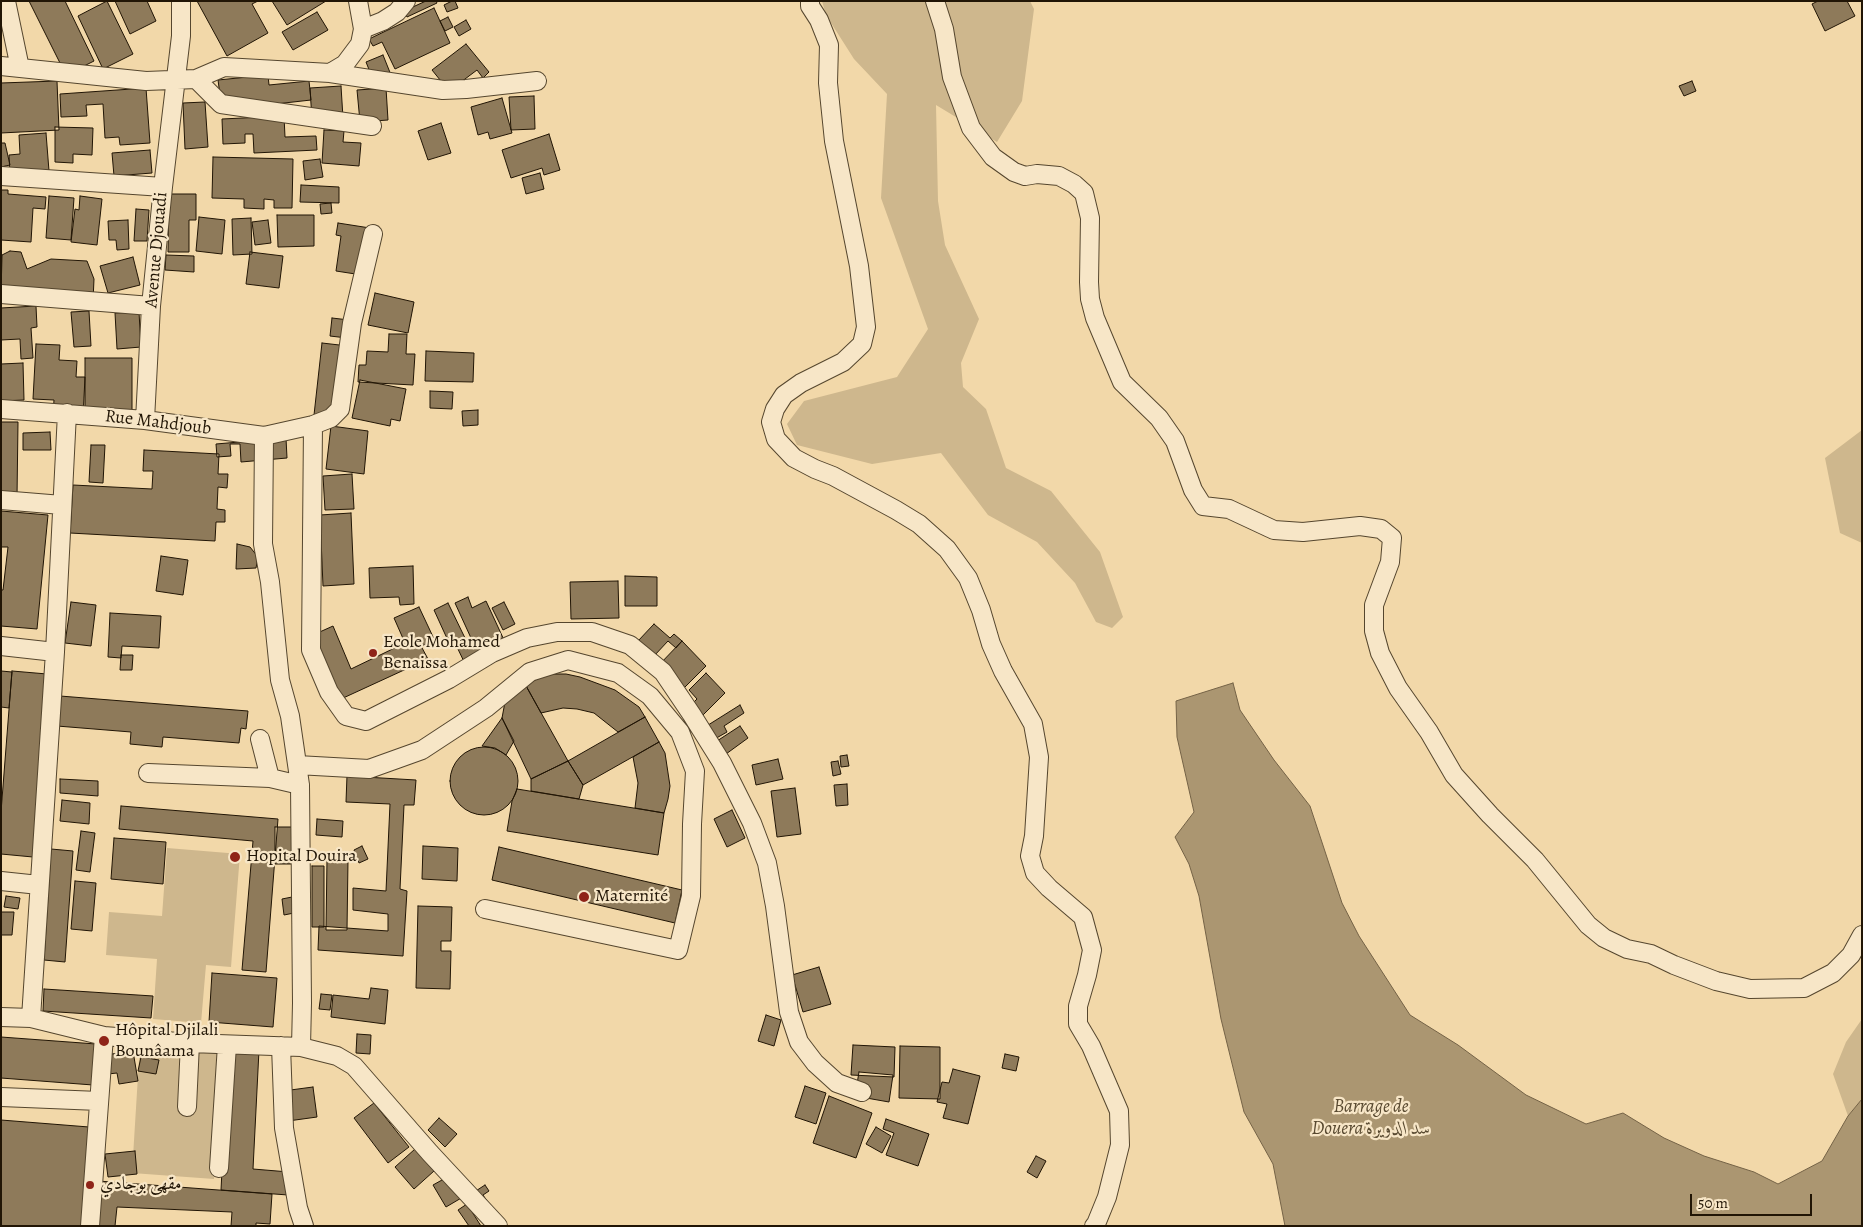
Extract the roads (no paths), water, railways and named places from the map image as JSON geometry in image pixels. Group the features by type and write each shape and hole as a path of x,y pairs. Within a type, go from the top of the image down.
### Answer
{"street":[{"path":"6,1 20,68"},
{"name":"Avenue Djouadi","path":"145,420 152,306 163,187 181,36 181,1"},
{"path":"330,73 346,64 360,44 363,29 358,1"},
{"path":"363,29 397,12 406,1"},
{"path":"810,1 810,6 819,20 829,45 828,83 834,141 859,266 866,327 862,344 843,362 801,383 784,395 775,409 771,422 776,439 794,458 833,476 896,510 919,524 947,549 968,578 1002,671 1033,724 1039,757 1034,836 1030,856 1036,873 1049,888 1083,917 1092,950 1078,1006 1078,1024 1091,1046 1119,1111 1120,1145 1107,1197 1094,1226"},
{"path":"935,1 944,29 952,77 971,128 993,157 1014,172 1025,176 1037,174 1059,176 1074,184 1084,193 1090,218 1089,282 1090,299 1095,318 1122,382 1158,418 1175,441 1193,490 1203,506 1229,509 1274,530 1303,532 1360,526 1381,529 1392,538 1390,562 1374,605 1374,631 1380,653 1398,688 1429,732 1454,775 1490,815 1535,860 1588,925 1604,938 1627,950 1651,954 1716,981 1750,989 1804,988 1833,973 1852,955 1862,935"},
{"path":"1,66 146,81 196,79 224,67 330,73 443,90 537,81"},
{"path":"196,79 220,104 372,126"},
{"path":"1,176 163,187"},
{"name":"Rue Mahdjoub","path":"1,409 145,420 264,436 313,425 331,418 340,409 352,323 373,234"},
{"path":"1,294 152,306"},
{"path":"31,1018 55,652 67,413"},
{"path":"313,425 310,650 329,692 346,716 366,721 449,680 492,653 527,638 556,632 592,632 630,645 663,672 673,686 722,763 752,822 767,863 775,906 789,1012 799,1042 814,1063 838,1083 862,1092"},
{"path":"264,436 263,544 270,582 280,680 290,716 300,785 301,1047"},
{"path":"1,500 62,505"},
{"path":"1,646 55,652"},
{"path":"297,765 370,769 422,750 486,708 530,672 568,660 618,673 650,696 680,732 696,771 692,824 691,896 678,950 485,909"},
{"path":"260,739 270,778"},
{"path":"148,774 270,778 300,785"},
{"path":"1,881 39,885"},
{"path":"1,1017 31,1018 104,1036 190,1043 301,1047 337,1056 354,1066 430,1154 498,1226"},
{"path":"90,1226 104,1036"},
{"path":"187,1107 190,1043"},
{"path":"219,1168 227,1044"},
{"path":"281,1046 284,1128 298,1208 304,1226"},
{"path":"1,1097 99,1101"}],"water":[{"name":"Barrage de Douera سد الدويرة","path":"1233,683 1240,710 1274,760 1310,806 1342,903 1359,936 1410,1015 1458,1045 1526,1095 1586,1124 1623,1113 1664,1138 1704,1156 1754,1172 1778,1184 1822,1161 1848,1116 1862,1099 1862,1226 1285,1226 1273,1164 1244,1112 1221,1019 1199,896 1189,864 1175,837 1194,812 1177,737 1176,701"}],"place":[{"name":"Ecole Mohamed Benaissa","path":"373,653"},
{"name":"Hopital Douira","path":"235,857"},
{"name":"Maternité","path":"584,897"},
{"name":"Hôpital Djilali Bounâama","path":"104,1041"},
{"name":"مقهى بوجادي","path":"90,1185"}]}
